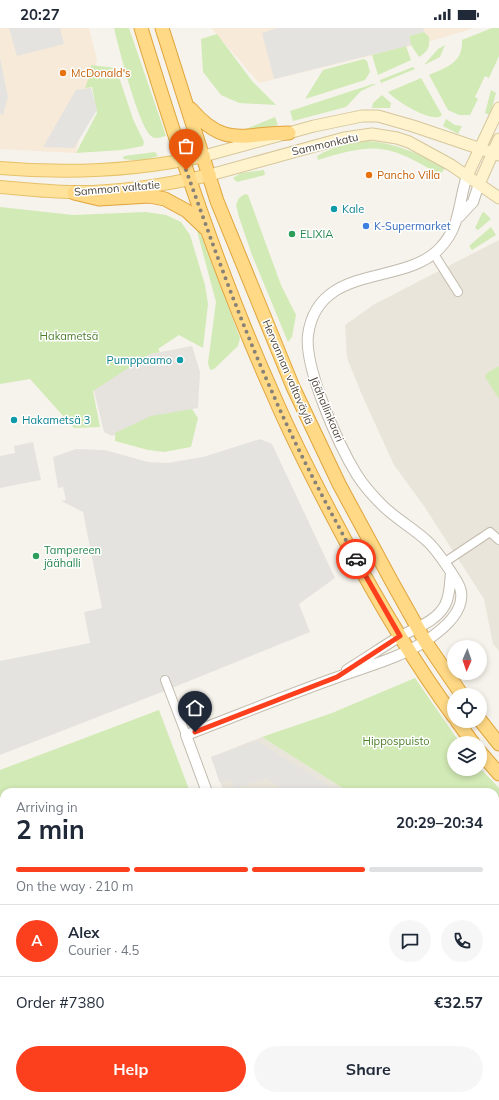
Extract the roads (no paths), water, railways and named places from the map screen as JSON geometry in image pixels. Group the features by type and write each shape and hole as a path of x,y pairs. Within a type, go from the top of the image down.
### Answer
{"highway":[{"name":"Hervannan valtaväylä","path":"141,28 182,161 240,316 273,395 330,510 372,590 408,650 447,707"},
{"name":"Hervannan valtaväylä","path":"162,28 188,104 220,208 293,387 339,484 417,628 457,688"},
{"path":"188,104 206,125 225,135 235,137 289,133"},
{"path":"74,192 99,199 149,196 165,199 187,211 208,230"},
{"path":"486,728 499,744"},
{"path":"487,760 499,774"}],"main road":[{"path":"467,176 499,108"},
{"name":"Sammonkatu","path":"204,156 347,118 362,116 378,116 413,126 496,154"},
{"name":"Sammonkatu","path":"210,175 344,138 372,134 397,138 409,142 446,161 499,198"},
{"path":"479,184 496,154 499,139"},
{"name":"Sammon valtatie","path":"0,168 94,172 127,170 204,156"},
{"name":"Sammon valtatie","path":"0,187 74,192 117,190 189,180 210,175"}],"street":[{"name":"Jäähallinkaari","path":"337,677 372,666 425,641 440,630 458,609 461,592 458,583 445,562 428,541 383,506 368,490 357,474 330,418 314,380 309,353 308,336 313,318 323,302 338,289 352,282 410,266 434,254 453,232 459,217 461,195 467,176"},
{"name":"Jäähallinkaari","path":"459,217 472,202 479,184"},
{"path":"434,254 458,292"},
{"path":"445,562 490,532 499,540"},
{"path":"186,735 337,677 400,636 434,618 445,605 450,586 451,572"},
{"path":"165,680 206,788"}],"place":[{"name":"McDonald's","path":"63,73"},
{"name":"Pancho Villa","path":"369,175"},
{"name":"Kale","path":"334,209"},
{"name":"K-Supermarket","path":"366,226"},
{"name":"ELIXIA","path":"292,234"},
{"name":"Pumppaamo","path":"180,360"},
{"name":"Hakametsä 3","path":"14,420"},
{"name":"Tampereen jäähalli","path":"36,556"}],"park label":[{"name":"Hakametsä","path":"69,336"},
{"name":"Hippospuisto","path":"396,741"}]}
